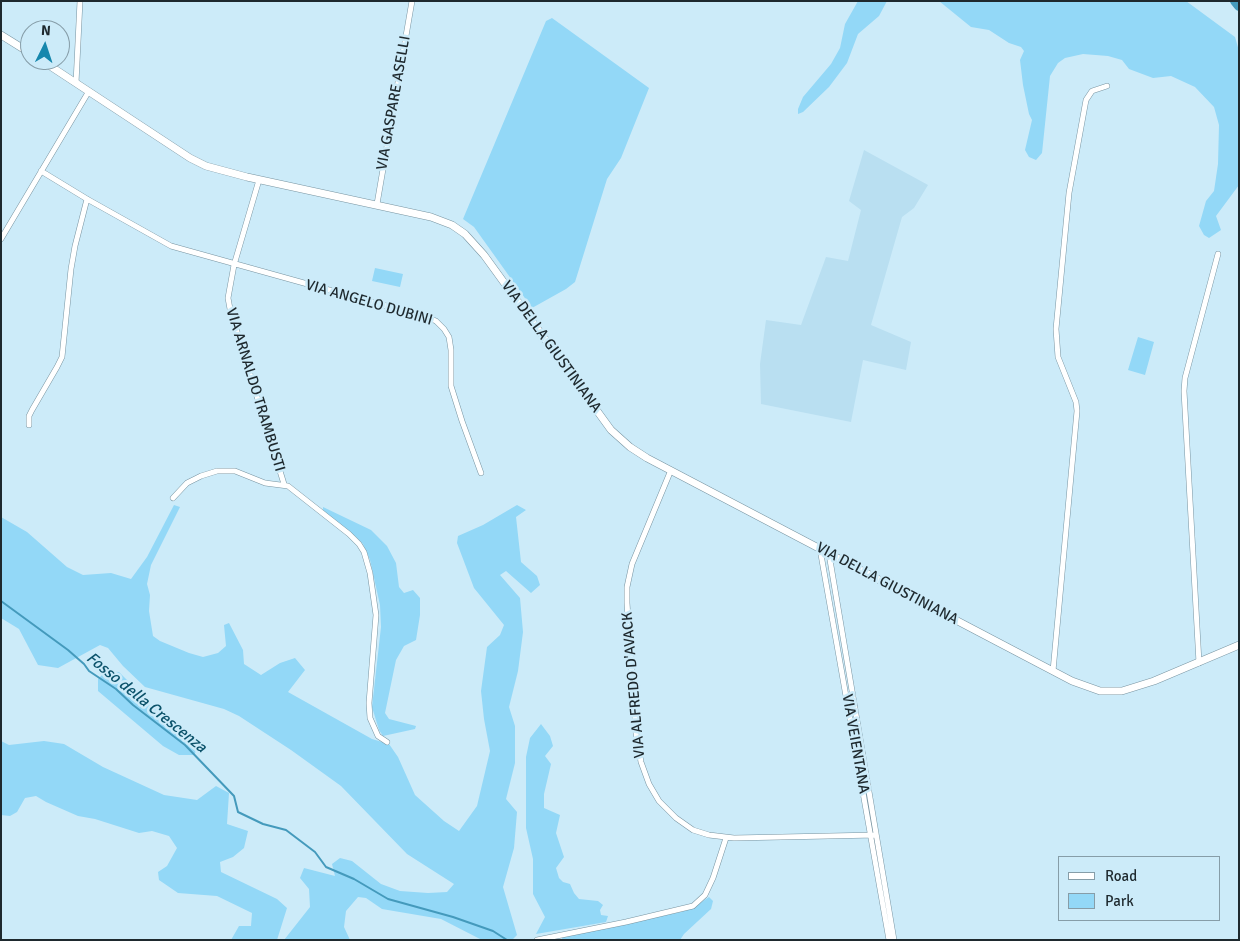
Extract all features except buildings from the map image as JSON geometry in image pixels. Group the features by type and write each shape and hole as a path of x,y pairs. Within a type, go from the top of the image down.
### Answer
{"street":[{"path":"76,83 80,1"},
{"name":"VIA GASPARE ASELLI","path":"376,204 412,1"},
{"path":"1,35 20,47"},
{"name":"VIA DELLA GIUSTINIANA","path":"56,70 198,162 221,171 376,204 452,224 465,234 484,255 615,434 635,451 1053,671 1090,688 1114,692 1154,681 1239,645"},
{"path":"1053,671 1077,411 1076,402 1058,357 1056,341 1057,320 1069,193 1086,100 1092,91 1107,86"},
{"path":"1,239 89,91"},
{"name":"VIA ANGELO DUBINI","path":"41,171 87,200 171,246 426,317 440,324 447,333 450,343 451,386 481,473"},
{"name":"VIA ARNALDO TRAMBUSTI","path":"259,180 234,265 228,294 230,309 284,484"},
{"path":"29,425 29,416 62,357 71,269 87,200"},
{"path":"1199,662 1184,391 1185,378 1218,254"},
{"path":"173,498 182,487 210,473 223,470 240,472 265,483 290,486 359,544 364,552 370,573 376,616 368,709 373,727 378,736 387,742"},
{"name":"VIA ALFREDO D'AVACK","path":"671,470 634,559 628,581 627,603 637,743 646,778 667,810 693,830 709,835 726,838 873,835"},
{"name":"VIA VEIENTANA","path":"820,549 894,940"},
{"name":"VIA VEIENTANA","path":"829,554 889,940"},
{"path":"537,940 693,906 705,896 726,838"}],"shaded area":[{"path":"864,150 928,185 914,208 902,217 871,325 911,342 906,370 863,360 851,422 761,404 760,364 766,320 801,325 826,257 848,261 861,210 849,201"}],"green space":[{"path":"858,1 887,1 879,16 858,34 847,63 829,87 803,112 798,114 803,97 831,64 840,48 845,24"},
{"path":"939,1 1186,1 1235,37 1239,51 1239,185 1216,216 1221,230 1209,238 1204,235 1199,226 1206,201 1214,191 1218,164 1219,125 1214,107 1195,87 1171,76 1153,78 1129,69 1122,60 1108,56 1083,54 1065,58 1058,63 1050,76 1042,153 1036,160 1029,157 1025,150 1032,120 1023,85 1020,60 1024,51 1021,47 1009,43 989,30 971,27"},
{"path":"552,18 649,88 621,158 607,179 575,282 532,308 474,227 463,219 546,21"},
{"path":"375,268 403,274 400,287 372,281"},
{"path":"1138,337 1154,342 1145,375 1128,370"},
{"path":"174,505 180,507 151,565 147,584 150,595 149,611 153,636 160,641 203,657 218,653 226,646 224,625 229,623 243,650 244,664 261,675 280,663 295,658 305,670 288,692 372,739 389,744 398,757 415,795 444,821 459,831 477,806 490,751 481,691 487,647 500,635 504,625 474,588 457,543 458,536 483,525 517,505 526,510 516,517 521,562 537,576 540,585 531,593 506,571 500,575 520,598 523,632 518,671 509,707 515,726 515,763 506,799 517,812 514,848 503,887 517,935 512,940 482,940 441,919 382,909 366,898 358,897 346,911 344,927 350,940 284,940 310,907 309,889 300,878 304,868 335,876 332,864 340,858 352,861 381,884 400,891 447,892 454,884 407,854 341,786 239,716 224,709 145,687 123,666 108,648 100,645 58,668 38,665 19,629 1,618 1,517 27,532 67,567 83,575 111,573 131,579 147,557"},
{"path":"323,507 371,530 387,546 396,563 399,587 404,593 413,590 420,598 420,615 416,640 404,646 396,660 385,713 389,719 416,726 415,729 383,736 379,730 372,707 381,627 380,605 370,560 363,544 323,512"},
{"path":"106,671 119,672 141,694 144,700 199,746 194,755 179,755 163,746 98,691 98,679"},
{"path":"541,724 550,736 553,746 545,756 551,764 544,794 544,808 560,815 556,833 564,857 556,868 559,878 563,882 570,884 579,899 598,901 603,905 600,910 601,915 608,916 606,922 536,934 545,917 533,894 533,859 526,828 526,757 530,738"},
{"path":"1,741 9,745 44,741 64,744 103,767 164,795 197,800 216,786 229,793 227,824 248,831 244,848 233,857 220,862 221,872 277,899 287,908 277,940 231,940 239,926 251,926 252,913 217,896 178,893 159,880 158,872 167,866 177,848 169,836 152,831 139,833 95,819 78,816 36,796 25,798 17,812 10,816 1,815"},
{"path":"709,897 713,901 711,909 680,940 562,940 562,937 681,912 694,907"}],"waterway":[{"path":"1235,1 1239,6"},
{"name":"Fosso della Crescenza","path":"1,601 68,650 89,671 116,689 133,705 185,745 234,796 238,812 263,824 286,830 315,852 326,867 354,879 388,899 453,917 493,931 507,940"}]}
